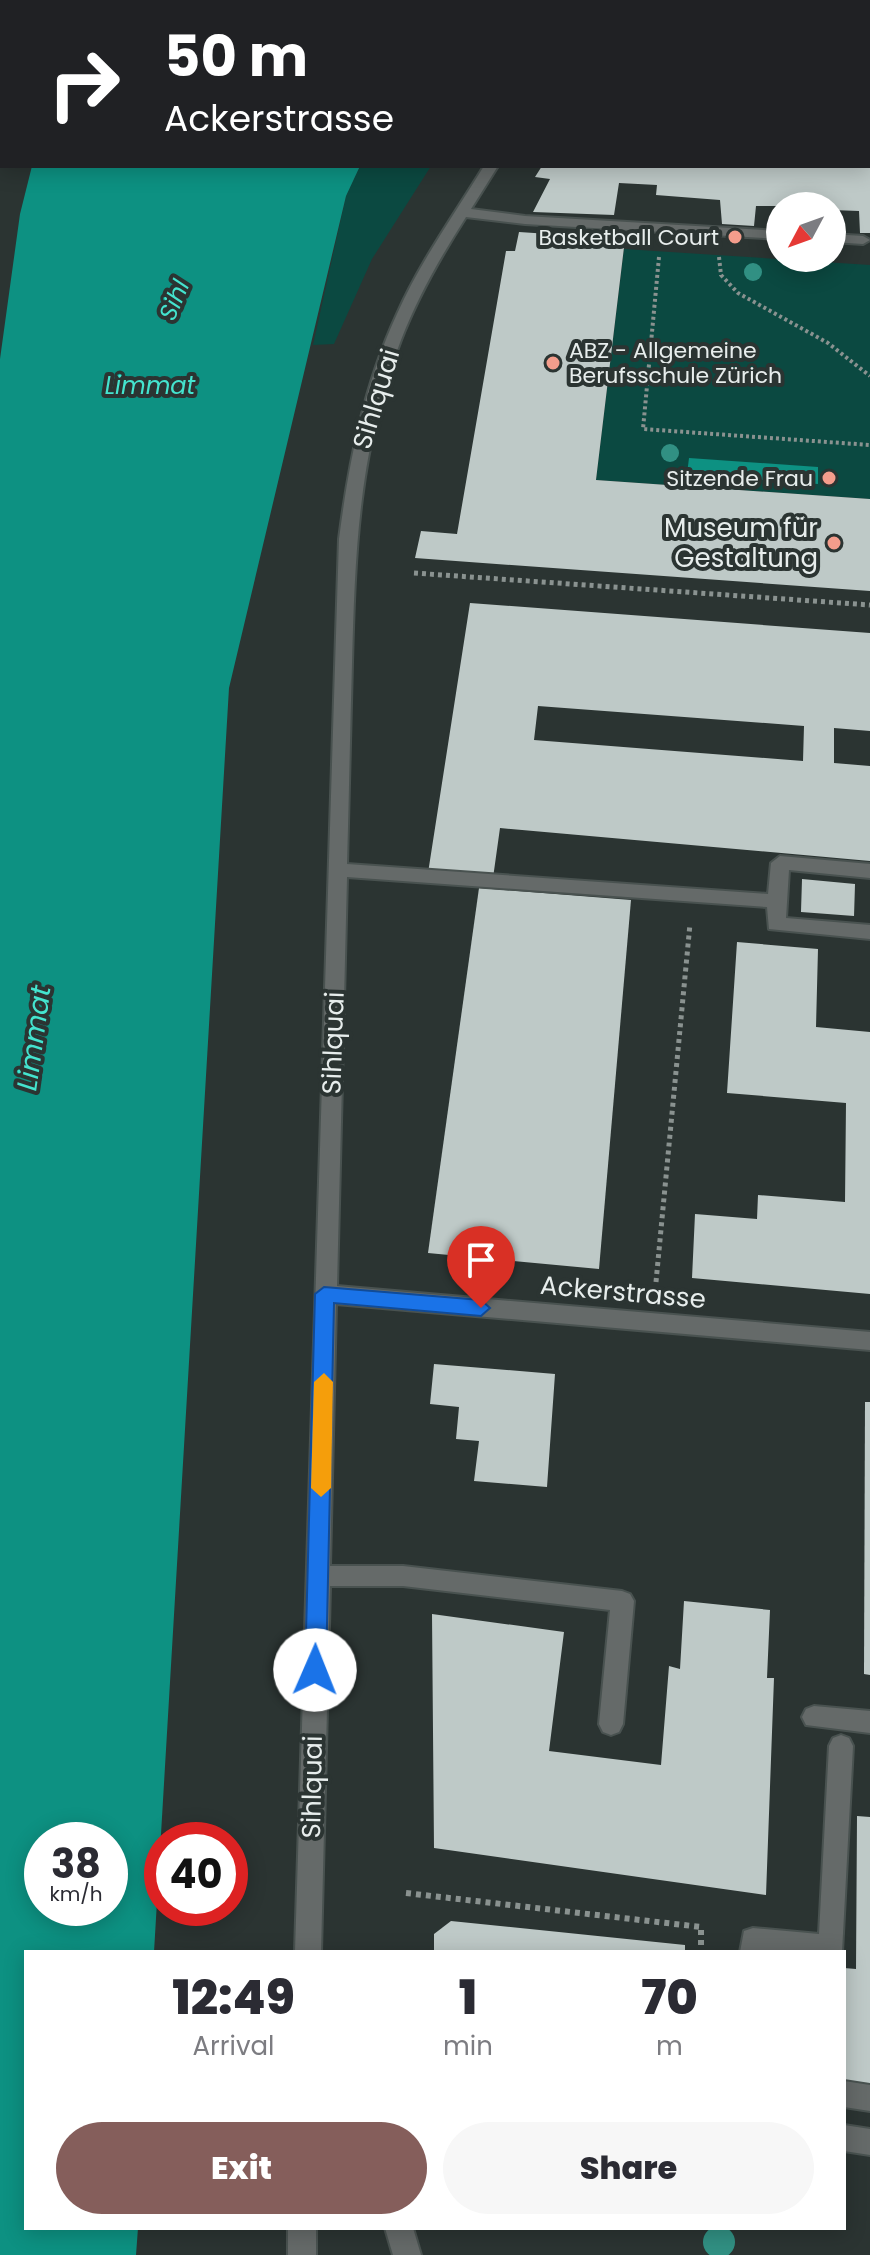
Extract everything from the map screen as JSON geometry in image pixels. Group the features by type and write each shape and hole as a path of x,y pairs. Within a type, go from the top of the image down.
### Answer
{"street":[{"name":"Sihlquai","path":"308,1950 347,539 355,465 377,385 405,313 490,168"},
{"path":"463,212 525,220 766,234"},
{"path":"846,239 863,240"},
{"path":"870,871 780,863 776,924 870,932"},
{"path":"338,870 777,901"},
{"name":"Ackerstrasse","path":"324,1294 870,1341"},
{"path":"318,1576 403,1576 622,1601 611,1724"},
{"path":"814,1717 870,1722"},
{"path":"753,1950 753,1940 831,1947 841,1746"},
{"path":"846,2094 870,2098"},
{"path":"846,2138 870,2142"},
{"path":"302,2230 302,2255"},
{"path":"400,2230 407,2255"}],"path":[{"path":"660,228 643,429 870,445"},
{"path":"718,252 721,275 738,293 828,343 870,376"},
{"path":"414,573 870,605"},
{"path":"656,1282 693,895"},
{"path":"406,1893 701,1927 701,1950"}],"shaded area":[{"path":"359,168 430,168 372,259 334,344 313,345 346,196"},
{"path":"624,249 766,258 766,272 846,272 846,263 870,265 870,499 596,480"}],"water":[{"name":"Limmat","path":"32,168 359,168 346,196 229,688 162,1822 144,1822 144,1926 156,1926 154,1950 24,1950 24,2230 138,2230 136,2255 0,2255 0,359 20,214"},
{"path":"689,458 818,467 818,484 687,474"}],"building":[{"path":"541,168 870,168 870,233 860,233 859,211 846,211 846,192 766,192 766,206 756,206 754,226 722,224 720,200 656,195 657,185 619,183 614,215 533,212 550,179 535,177"},
{"path":"519,232 625,239 596,480 870,499 870,591 415,558 421,531 457,534 506,251 515,251"},
{"path":"470,603 870,633 870,731 834,728 834,763 870,766 870,861 500,828 493,878 428,873","holes":["538,706 804,726 803,761 534,740"]},
{"path":"802,879 855,884 854,916 801,912"},
{"path":"479,888 631,900 599,1269 428,1253"},
{"path":"737,942 818,949 816,1027 870,1032 870,1294 692,1278 695,1214 757,1219 758,1195 845,1202 846,1103 727,1093"},
{"path":"434,1364 555,1374 547,1487 474,1481 479,1441 456,1439 459,1407 430,1404"},
{"path":"865,1402 870,1402 870,1675 864,1674"},
{"path":"684,1601 770,1610 767,1678 774,1678 766,1895 434,1848 432,1614 564,1632 549,1751 661,1765 669,1666 680,1669"},
{"path":"857,1816 870,1817 870,2088 846,2085 846,1968 856,1969"},
{"path":"451,1921 685,1945 685,1950 434,1950 434,1934"}],"slow traffic":[{"path":"321,1488 324,1382"}],"place":[{"name":"Basketball Court","path":"735,237"},
{"name":"ABZ - Allgemeine Berufsschule Zürich","path":"553,363"},
{"name":"Sitzende Frau","path":"829,478"},
{"name":"Museum für Gestaltung","path":"834,543"}],"route":[{"path":"315,1670 324,1294 481,1308"}],"water label":[{"name":"Sihl","path":"174,300"}]}
